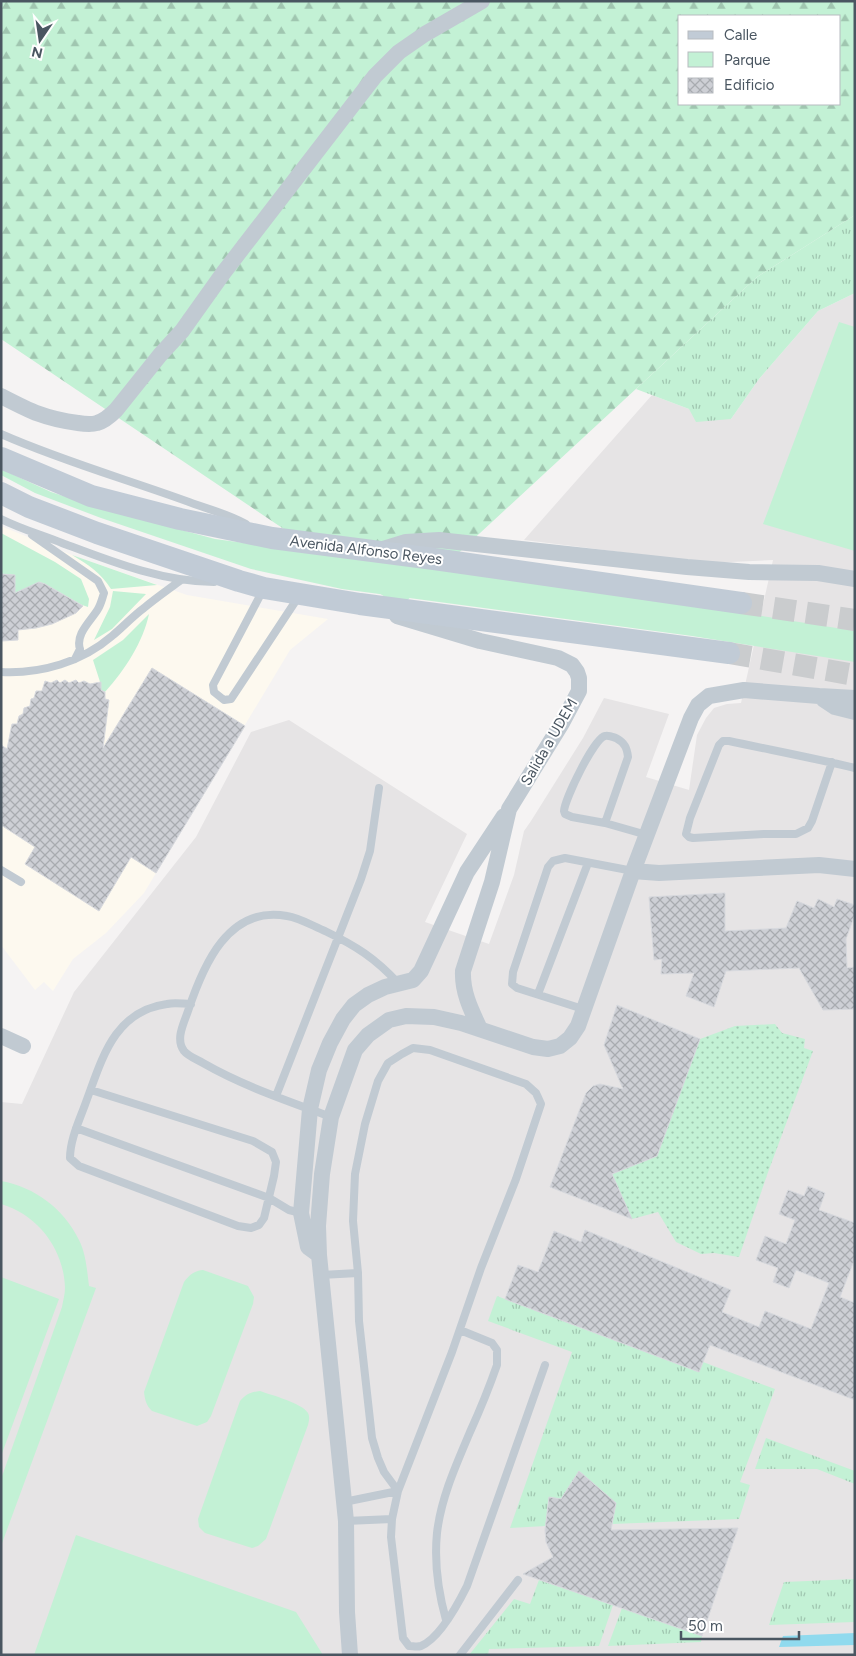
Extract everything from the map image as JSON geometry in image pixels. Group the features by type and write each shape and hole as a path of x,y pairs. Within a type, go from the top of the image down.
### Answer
{"main road":[{"name":"Avenida Alfonso Reyes","path":"1,458 92,496 272,538 741,603"},
{"path":"1,494 97,533 239,582 264,588 360,604 729,653"}],"street":[{"path":"1,396 44,417 62,421 90,424 102,421 110,416 182,331 224,272 375,76 399,52 425,34 482,1"},
{"path":"375,552 406,542 438,540 687,567 749,572 818,573 855,579"},
{"name":"Salida a UDEM","path":"360,604 480,641 558,658 572,665 577,672 580,685 574,699 534,770 509,808 492,882 464,970 464,989 480,1029"},
{"path":"350,1655 347,1612 346,1521 319,1255 318,1226 322,1174 331,1117 355,1050 368,1034 389,1020 406,1016 434,1017 480,1029 533,1047 548,1049 560,1046 570,1038 578,1026 633,871 691,718 698,705 709,696 744,690 855,698"},
{"path":"819,696 836,706 855,712"},
{"path":"319,1255 308,1247 301,1214 310,1109 319,1070 330,1044 343,1019 354,1005 368,995 385,987 413,980 421,971 467,872 509,808"},
{"path":"633,871 659,874 818,865 855,868"},
{"path":"1,1036 23,1046"}],"lane":[{"path":"1,434 44,452 225,513 272,538"},
{"path":"1,519 24,530 116,562 181,580 192,582 239,582"},
{"path":"24,530 98,581 104,593 100,607 81,634 78,644 80,649 75,659"},
{"path":"1,672 35,671 75,659 111,637 143,608 181,580"},
{"path":"264,588 213,685 214,692 224,700 231,699 299,595"},
{"path":"605,823 628,757 627,749 623,743 613,737 605,736 600,738 591,750 566,800 564,811 572,817 605,823 647,835"},
{"path":"832,762 812,821 808,828 802,832 796,834 694,838 686,834 690,818 713,760 719,745 723,741 832,762 855,768"},
{"path":"276,1096 361,879 370,851 379,788"},
{"path":"583,1008 517,988 512,984 512,978 548,867 557,858 565,858 633,871"},
{"path":"538,994 588,862"},
{"path":"1,870 21,882"},
{"path":"331,1117 276,1096 213,1068 183,1050 180,1037 190,1004 211,956 232,930 242,923 273,915 287,916 302,920 363,952 381,965 399,984"},
{"path":"90,1090 253,1141 272,1152 276,1162 264,1218 259,1225 251,1228 238,1226 79,1166 70,1158 76,1128 90,1090 102,1058 114,1036 131,1018 150,1008 168,1003 190,1004"},
{"path":"398,1491 384,1472 372,1438 359,1321 358,1273 353,1221 355,1174 365,1124 378,1081 388,1063 413,1048 430,1050 526,1084 536,1093 541,1104 516,1179 398,1491 392,1519 391,1537 403,1638 409,1646 420,1646 433,1637 458,1603 467,1586 545,1365"},
{"path":"76,1128 269,1198 301,1214"},
{"path":"321,1275 358,1273"},
{"path":"446,1620 439,1594 436,1565 437,1533 443,1500 497,1365 497,1350 492,1343 460,1330"},
{"path":"344,1502 398,1491"},
{"path":"346,1521 392,1519"},
{"path":"460,1655 518,1580"}],"shaded area":[{"path":"855,293 855,1655 1,1655 1,1102 22,1104 74,992 196,837 251,732 289,720 467,834 425,922 489,944 514,875 524,831 583,738 604,698 669,714 646,777 689,790 697,735 706,718 714,708 727,704 741,703 773,560 709,563 524,540 652,395 689,409 731,419 759,379 818,311"},
{"path":"1,526 72,555 187,595 328,619 290,650 144,893 106,933 73,959 53,991 44,982 35,990 1,945"}],"green space":[{"path":"1,1 855,1 855,215 757,277 400,607 1,339"},
{"path":"855,215 855,293 818,311 759,379 731,419 696,422 689,409 636,389 757,277"},
{"path":"839,322 855,327 855,551 763,524"},
{"path":"1,469 51,492 107,510 215,539 664,600 855,631 855,662 692,636 342,589 251,569 101,518 35,493 1,475"},
{"path":"1,533 55,562 81,579 89,599 88,607 39,582 15,598 15,575 1,574"},
{"path":"72,555 157,585 111,589 94,569"},
{"path":"113,591 146,594 112,629 94,640 110,607"},
{"path":"149,614 138,645 126,665 105,692 101,690 93,660 123,640"},
{"path":"775,1024 782,1033 805,1039 804,1048 813,1051 739,1257 714,1253 701,1254 676,1242 658,1212 632,1219 612,1174 657,1155 700,1039 735,1026"},
{"path":"1,1181 25,1188 37,1194 57,1209 79,1240 86,1262 89,1286 96,1288 1,1546 1,1479 62,1307 65,1288 60,1260 46,1236 26,1216 1,1204"},
{"path":"203,1270 248,1286 254,1297 211,1416 207,1422 197,1426 152,1411 148,1407 144,1392 184,1282 192,1273"},
{"path":"1,1277 59,1299 1,1456"},
{"path":"497,1296 699,1372 703,1362 775,1389 740,1482 750,1485 739,1519 612,1524 616,1503 579,1471 561,1499 549,1497 546,1526 510,1528 572,1352 488,1321"},
{"path":"260,1391 300,1406 308,1413 309,1419 266,1539 258,1546 252,1548 205,1533 199,1527 198,1519 240,1401 248,1394"},
{"path":"766,1438 855,1471 855,1484 817,1469 755,1469"},
{"path":"76,1535 296,1612 323,1655 34,1655"},
{"path":"855,1579 855,1622 769,1625 784,1582"},
{"path":"539,1580 613,1605 599,1646 489,1649 488,1655 469,1655 514,1599 530,1604"},
{"path":"622,1608 702,1636 701,1642 608,1646"}],"water":[{"path":"855,1633 855,1645 779,1647 783,1636"}],"building":[{"path":"1,574 15,575 15,593 39,582 83,606 76,613 52,624 18,630 18,640 1,641"},
{"path":"152,668 245,726 156,873 131,857 99,911 25,864 35,847 1,825 1,745 7,749 12,724 17,724 24,708 30,706 31,699 34,698 36,691 42,691 45,681 51,683 57,680 60,683 65,680 69,683 76,680 79,683 84,681 90,684 101,682 101,690 105,692 105,699 109,700 103,748"},
{"path":"725,893 725,931 786,928 797,901 814,908 818,899 834,907 837,899 855,905 855,914 846,939 847,968 855,967 855,1009 823,1010 799,968 726,971 714,1007 686,996 694,973 661,974 662,959 654,960 649,897"},
{"path":"617,1005 700,1039 657,1156 612,1174 632,1219 550,1187 586,1093 593,1086 600,1084 623,1089 604,1045"},
{"path":"808,1186 825,1193 819,1210 855,1223 855,1258 840,1297 855,1303 855,1400 710,1345 699,1372 505,1299 518,1265 538,1272 554,1231 581,1242 585,1230 731,1290 722,1312 759,1327 765,1311 811,1329 829,1283 796,1270 789,1288 773,1282 778,1268 756,1260 765,1236 786,1244 795,1220 779,1214 788,1190 804,1196"},
{"path":"579,1471 616,1503 611,1530 738,1528 702,1636 523,1574 553,1557 546,1542 545,1530 549,1497 561,1499"}],"tunnel":[{"path":"741,603 855,620"},
{"path":"729,653 855,675"}]}
